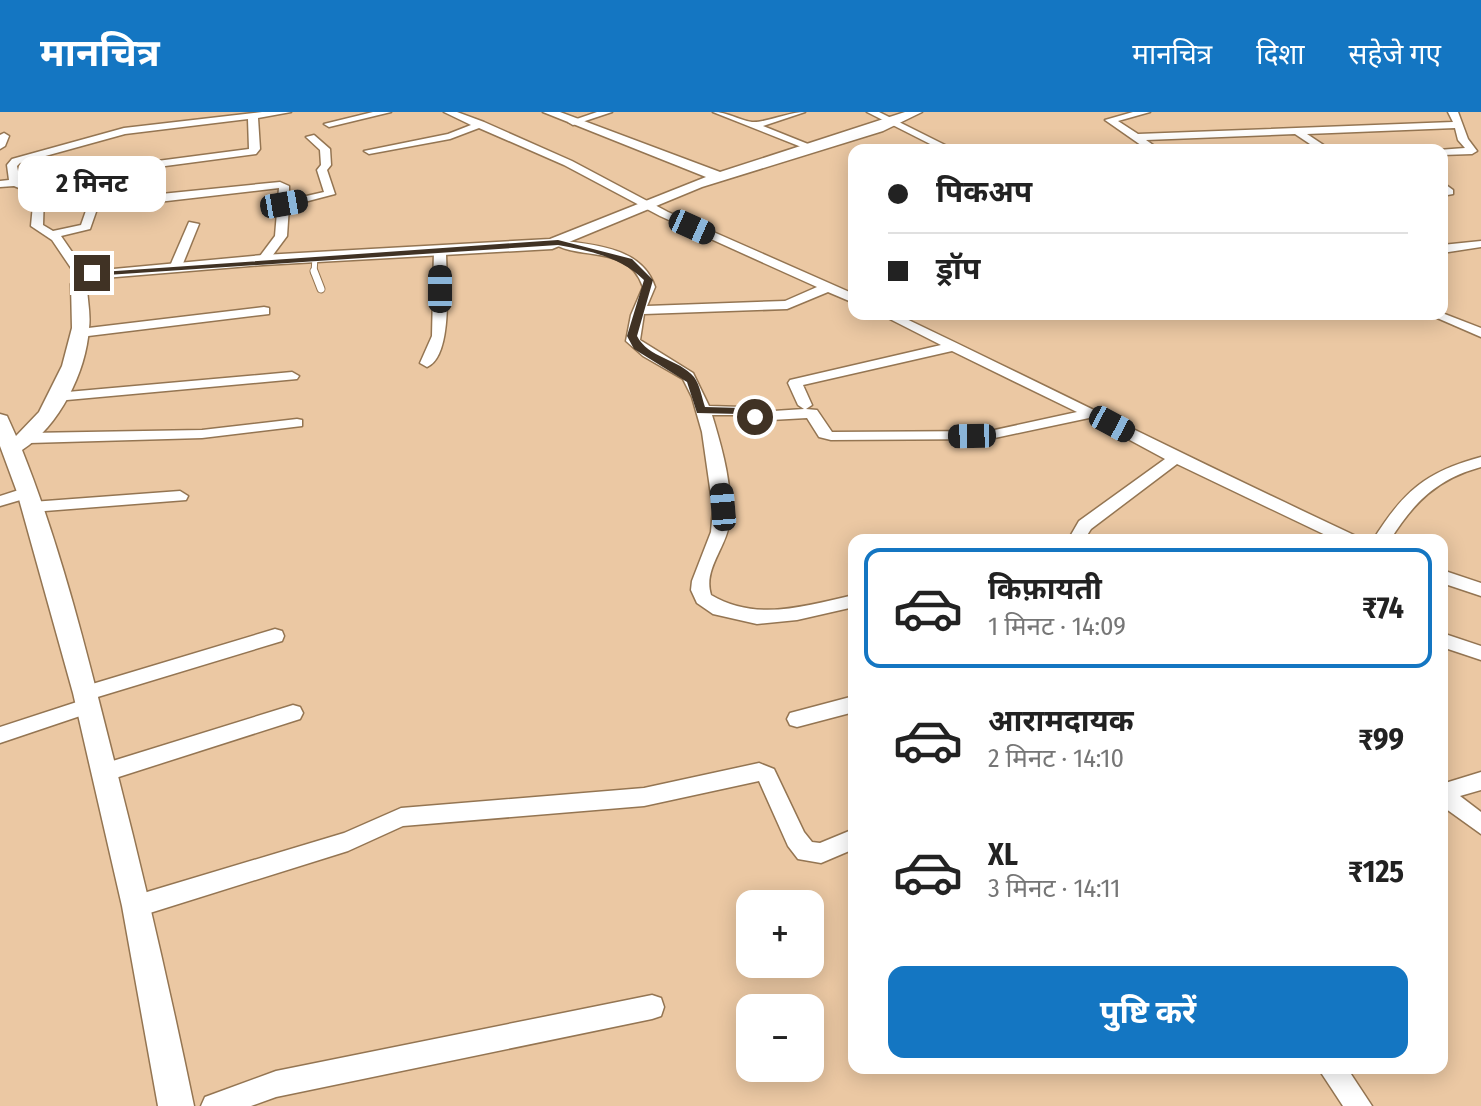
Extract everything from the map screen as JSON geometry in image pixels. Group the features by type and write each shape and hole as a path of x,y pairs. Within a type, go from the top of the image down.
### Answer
{"street":[{"path":"13,163 117,132 203,117 286,112"},
{"path":"329,124 386,112"},
{"path":"449,112 568,163 648,204 848,296"},
{"path":"549,112 720,177"},
{"path":"573,122 604,112"},
{"path":"718,112 813,148"},
{"path":"755,125 800,112"},
{"path":"872,112 938,144"},
{"path":"558,243 691,186 895,122 916,112"},
{"path":"1145,112 1110,120 1146,144"},
{"path":"1453,112 1463,140 1477,154"},
{"path":"0,184 15,183 39,192 119,169 252,152 255,149 253,116"},
{"path":"1135,137 1366,122 1459,125"},
{"path":"369,151 450,136 481,124"},
{"path":"1294,129 1317,144"},
{"path":"284,204 330,196 322,170 326,165 325,149 311,137"},
{"path":"1,148 13,163 15,183"},
{"path":"1448,152 1477,154"},
{"path":"52,235 86,227 92,207 101,203 284,186 281,236 263,260"},
{"path":"39,192 37,226 52,235 77,268 87,275 263,260 558,243 600,251 638,268 649,287 633,341 646,354 684,373 692,381 721,483 721,527 700,581 703,599 725,613 755,617 811,611 848,602"},
{"path":"176,266 193,224"},
{"path":"1448,248 1475,245 1481,254"},
{"path":"427,363 439,336 440,251"},
{"path":"14,446 56,397 80,333 79,284 87,275"},
{"path":"640,310 787,305 828,287"},
{"path":"80,333 264,311"},
{"path":"899,320 1176,458 1337,534"},
{"path":"1448,320 1481,333"},
{"path":"805,405 795,383 956,346"},
{"path":"56,397 292,376"},
{"path":"701,410 742,411 755,417 812,413 824,434 831,436 990,435 1091,413"},
{"path":"0,420 14,446 87,700 137,906 176,1106"},
{"path":"14,446 202,434 297,423"},
{"path":"1080,534 1085,525 1176,458"},
{"path":"1385,534 1405,504 1433,477 1481,462"},
{"path":"0,501 180,496"},
{"path":"1448,578 1481,590"},
{"path":"0,735 87,700 275,636"},
{"path":"1448,642 1481,653"},
{"path":"797,719 848,706"},
{"path":"103,773 293,713"},
{"path":"137,906 348,841 401,817 644,797 759,772 767,775 796,839 806,852 821,853 848,842"},
{"path":"1448,792 1481,781"},
{"path":"1448,799 1481,825"},
{"path":"214,1106 276,1084 652,1007"},
{"path":"1335,1074 1359,1106"}],"lane":[{"path":"315,257 314,275 321,289"}],"route":[{"path":"92,273 558,243 588,248 629,261 648,280 649,287 632,336 638,347 684,373 692,381 701,410 742,411 755,417"}]}
